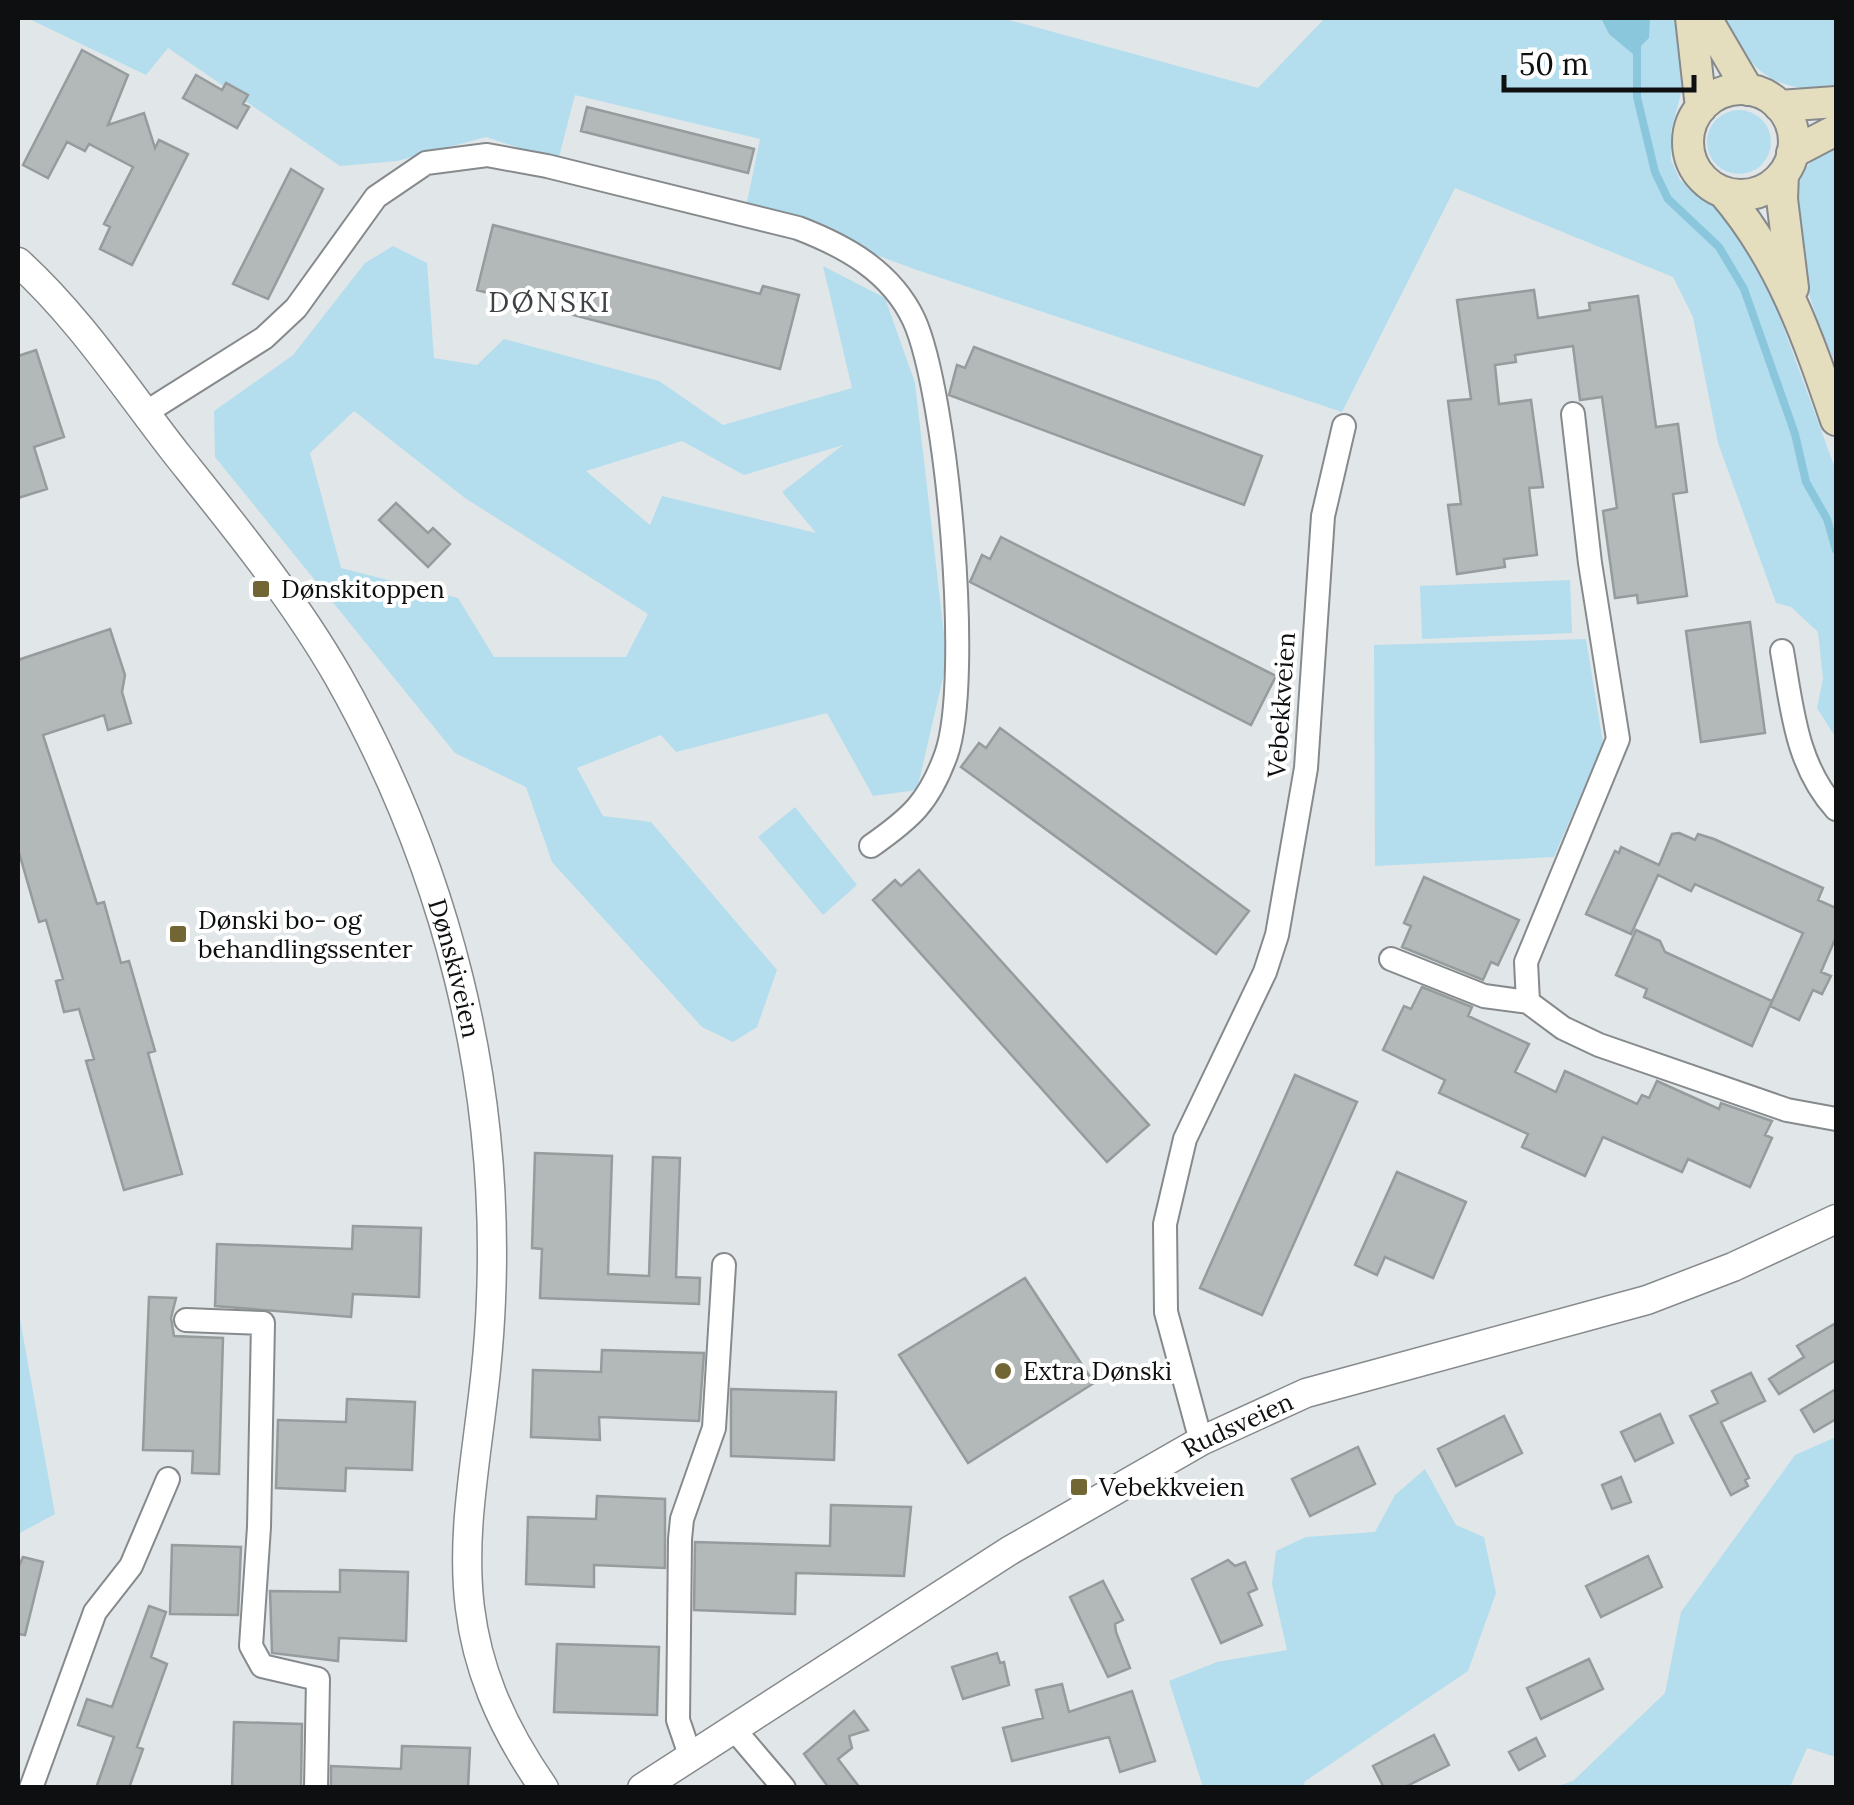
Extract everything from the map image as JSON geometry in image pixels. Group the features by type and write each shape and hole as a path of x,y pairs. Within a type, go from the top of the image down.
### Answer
{"main road":[{"path":"1691,18 1701,108"},
{"path":"1706,18 1748,90 1779,106 1791,124 1782,199 1794,300"},
{"path":"1748,90 1718,94 1701,108 1690,127 1690,156 1699,175 1723,192 1744,216 1794,300 1836,420"},
{"path":"1779,106 1836,102"},
{"path":"1723,192 1759,192 1788,164 1836,130"}],"street":[{"path":"145,412 209,376 264,338 296,308 376,196 426,163 487,155 548,166 798,228 836,242 881,275 913,319 930,376 949,511 959,653 954,725 930,792 915,815 871,846"},
{"name":"Dønskiveien","path":"18,262 66,312 226,516 336,673 393,782 451,937 474,1046 486,1134 491,1260 490,1316 467,1520 466,1604 484,1674 520,1754 544,1788"},
{"path":"1528,1002 1526,962 1618,739 1573,414"},
{"name":"Vebekkveien","path":"1200,1441 1166,1312 1165,1224 1185,1138 1265,972 1277,936 1306,768 1323,516 1344,426"},
{"path":"1782,651 1796,735 1820,791 1836,809"},
{"path":"1391,959 1484,996 1528,1002 1563,1028 1599,1044 1787,1110 1836,1120"},
{"name":"Rudsveien","path":"642,1788 1009,1551 1200,1441 1306,1394 1647,1300 1733,1267 1836,1219"},
{"path":"690,1755 678,1720 680,1538 682,1518 714,1428 724,1265"},
{"path":"186,1320 263,1323 259,1527 251,1646 262,1666 318,1679 316,1788"},
{"path":"31,1788 94,1612 131,1566 168,1479"},
{"path":"733,1728 784,1788"}],"shaded area":[{"path":"27,18 1002,18 1258,88 1325,18 1677,18 1684,55 1683,86 1671,131 1671,160 1680,180 1713,206 1758,258 1836,471 1836,738 1817,708 1823,679 1818,632 1791,607 1776,603 1718,443 1693,317 1673,277 1455,188 1342,412 914,269 746,207 760,139 575,95 558,161 486,137 397,161 340,166 168,48 146,75"},
{"path":"1601,18 1650,18 1649,38 1633,54 1609,34"},
{"path":"1721,18 1836,18 1836,90 1795,87 1766,75 1743,53"},
{"path":"1739,110 1761,120 1771,142 1761,164 1739,174 1717,164 1707,142 1717,120"},
{"path":"1836,144 1836,365 1805,280 1795,214 1799,184 1812,160"},
{"path":"393,246 427,263 434,358 477,365 504,339 659,381 723,425 852,388 823,266 885,298 915,383 947,660 917,790 873,796 827,713 676,752 661,735 577,768 603,816 651,822 777,970 757,1027 733,1042 702,1027 552,862 526,787 455,753 215,457 214,411 293,355 365,263","holes":["354,411 465,498 648,614 626,657 494,657 458,598 341,568 310,453","682,441 744,475 843,445 782,492 816,533 662,496 650,525 586,471"]},
{"path":"1570,580 1572,633 1422,639 1420,586"},
{"path":"1586,639 1603,743 1554,857 1375,866 1374,645"},
{"path":"795,807 857,885 823,915 758,837"},
{"path":"18,1308 55,1514 18,1534"},
{"path":"1836,1437 1836,1757 1807,1748 1790,1787 1555,1787 1573,1781 1665,1693 1681,1612 1795,1455"},
{"path":"1425,1469 1456,1525 1484,1537 1496,1593 1468,1671 1304,1782 1305,1787 1203,1787 1169,1681 1217,1662 1287,1650 1272,1584 1276,1551 1306,1537 1375,1532 1395,1495"}],"building":[{"path":"82,50 128,75 108,125 144,113 155,148 159,140 188,154 132,265 100,249 110,227 104,224 133,167 89,144 85,151 67,142 48,178 23,165"},
{"path":"196,75 222,90 226,83 248,95 243,104 249,107 237,128 183,98"},
{"path":"587,107 754,149 748,173 581,131"},
{"path":"291,169 323,189 268,299 233,284"},
{"path":"493,225 760,294 763,286 799,295 780,369 477,290"},
{"path":"1534,290 1538,318 1590,310 1589,303 1638,296 1656,427 1678,424 1687,492 1673,494 1687,596 1638,603 1637,595 1615,598 1603,511 1617,508 1602,397 1580,400 1573,346 1515,355 1516,362 1495,365 1499,404 1531,400 1543,487 1529,488 1537,555 1504,559 1505,567 1457,574 1448,505 1461,504 1448,401 1471,399 1457,300"},
{"path":"974,347 1262,456 1244,505 949,395 957,365 965,368"},
{"path":"36,350 64,437 34,447 47,489 18,498 18,356"},
{"path":"396,503 428,533 433,528 450,544 428,567 379,520"},
{"path":"1001,537 1276,676 1251,725 970,582 982,555 990,559"},
{"path":"1750,622 1765,733 1701,742 1686,631"},
{"path":"110,629 125,675 122,692 131,723 108,730 104,715 43,735 97,904 104,902 121,963 129,961 155,1051 148,1053 182,1174 124,1190 86,1061 94,1059 79,1009 64,1012 56,981 63,979 46,920 39,922 18,849 18,660"},
{"path":"1000,728 1249,911 1216,954 961,767 979,743 986,748"},
{"path":"1672,834 1695,840 1698,834 1714,839 1823,888 1818,900 1836,908 1836,937 1821,972 1831,976 1822,994 1813,990 1799,1020 1770,1006 1803,933 1695,884 1691,891 1658,875 1631,934 1586,914 1615,851 1619,853 1621,847 1659,865"},
{"path":"919,870 1149,1125 1107,1162 873,900 895,880 901,886"},
{"path":"1424,877 1519,920 1498,965 1491,962 1483,980 1402,947 1411,926 1404,923"},
{"path":"1636,930 1660,941 1665,952 1772,1001 1752,1046 1644,997 1647,989 1616,975"},
{"path":"1422,987 1472,1007 1468,1016 1529,1044 1515,1072 1556,1092 1565,1071 1637,1104 1642,1095 1649,1098 1657,1081 1719,1109 1721,1103 1772,1121 1765,1135 1772,1138 1750,1187 1688,1159 1682,1172 1603,1137 1585,1176 1522,1147 1528,1134 1439,1093 1445,1080 1383,1050 1404,1006 1411,1009"},
{"path":"1295,1075 1357,1102 1262,1315 1200,1288"},
{"path":"535,1153 612,1156 608,1274 649,1276 653,1157 680,1158 676,1277 700,1278 699,1304 540,1298 542,1249 532,1248"},
{"path":"1397,1172 1466,1202 1433,1278 1385,1257 1377,1275 1355,1265"},
{"path":"353,1226 421,1228 419,1297 353,1294 351,1317 215,1306 217,1244 352,1249"},
{"path":"1025,1278 1094,1383 968,1463 899,1355"},
{"path":"149,1297 176,1298 171,1318 174,1336 223,1338 219,1474 192,1473 193,1451 143,1450"},
{"path":"1836,1323 1836,1360 1779,1394 1769,1379 1804,1357 1797,1346"},
{"path":"602,1350 704,1353 699,1421 599,1417 600,1440 531,1437 533,1370 601,1372"},
{"path":"1751,1373 1765,1401 1721,1422 1749,1478 1745,1480 1748,1486 1731,1495 1690,1416 1718,1403 1712,1391"},
{"path":"731,1389 836,1392 834,1460 731,1456"},
{"path":"1836,1389 1836,1419 1814,1432 1801,1410"},
{"path":"347,1399 415,1402 412,1470 346,1468 345,1491 276,1488 278,1420 346,1422"},
{"path":"1660,1414 1673,1443 1635,1461 1621,1432"},
{"path":"1504,1416 1522,1453 1456,1486 1438,1449"},
{"path":"1358,1447 1375,1484 1310,1516 1292,1479"},
{"path":"1621,1477 1631,1502 1612,1509 1602,1485"},
{"path":"597,1496 665,1499 665,1568 594,1565 594,1587 526,1584 528,1517 596,1519"},
{"path":"831,1505 911,1507 904,1576 796,1573 795,1614 694,1610 695,1542 830,1546"},
{"path":"172,1545 241,1547 238,1615 170,1614"},
{"path":"1648,1556 1662,1587 1601,1617 1586,1586"},
{"path":"23,1557 43,1562 25,1635 18,1634 18,1568"},
{"path":"1228,1560 1235,1566 1245,1562 1257,1589 1248,1593 1262,1625 1221,1643 1192,1579"},
{"path":"340,1570 408,1572 406,1641 339,1638 338,1661 272,1653 270,1591 340,1592"},
{"path":"1103,1581 1123,1620 1115,1624 1116,1632 1130,1668 1108,1677 1070,1597"},
{"path":"149,1606 166,1612 151,1657 167,1664 137,1747 143,1749 129,1788 96,1788 114,1737 78,1725 87,1699 112,1707"},
{"path":"557,1644 659,1647 657,1715 554,1712"},
{"path":"997,1653 1000,1663 1004,1662 1009,1685 963,1699 952,1667"},
{"path":"1589,1659 1603,1689 1541,1719 1527,1688"},
{"path":"1062,1684 1069,1712 1132,1691 1155,1761 1120,1772 1109,1737 1012,1761 1003,1728 1043,1718 1036,1690"},
{"path":"854,1711 868,1730 849,1736 852,1748 838,1759 860,1788 829,1788 804,1754"},
{"path":"234,1722 302,1724 301,1788 232,1788"},
{"path":"1434,1735 1449,1765 1403,1788 1384,1788 1373,1766"},
{"path":"1536,1738 1545,1756 1519,1770 1509,1752"},
{"path":"402,1746 470,1748 468,1788 331,1788 331,1766 401,1769"}],"waterway":[{"path":"1637,41 1637,97 1655,172 1668,199 1719,247 1744,289 1795,434 1806,482 1827,519 1836,550"}],"place":[{"name":"Dønskitoppen","path":"261,589"},
{"name":"Dønski bo- og behandlingssenter","path":"178,934"},
{"name":"Extra Dønski","path":"1003,1371"},
{"name":"Vebekkveien","path":"1079,1487"}],"district":[{"name":"DØNSKI","path":"550,302"}]}
